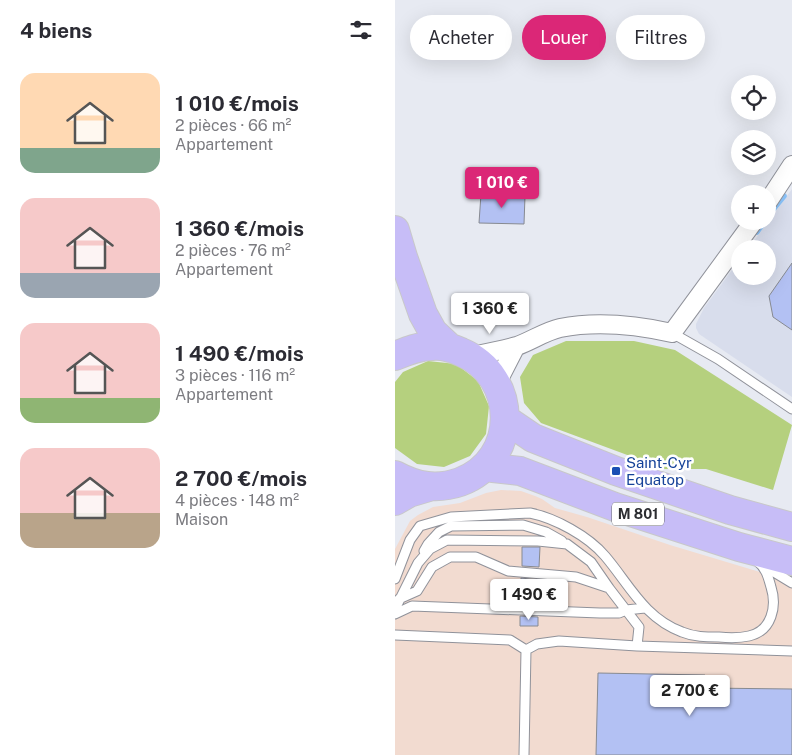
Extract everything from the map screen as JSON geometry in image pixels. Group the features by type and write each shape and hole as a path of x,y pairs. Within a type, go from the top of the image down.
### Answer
{"main road":[{"path":"395,230 423,314 433,332 486,368 497,384 504,401 505,419 503,437 485,467 468,479 449,486 429,487 409,493 395,502"},
{"path":"395,356 413,349 432,346 461,352"},
{"name":"M 801","path":"505,419 533,438 617,472 730,510 792,526"},
{"name":"M 801","path":"485,467 520,471 615,506 739,547 792,561"},
{"path":"395,475 429,487"}],"street":[{"path":"776,189 792,165"},
{"path":"461,352 517,346 558,329 582,325 646,327 672,332 747,230"},
{"path":"497,384 517,346"}],"lane":[{"path":"672,332 718,359 792,409"},
{"path":"395,579 410,540 420,526 451,517 530,513 550,519 596,547 604,554 645,608 668,625 680,632 693,636 735,638 750,636 763,628 769,620 773,610 773,592 764,566"},
{"path":"395,608 428,544 439,532 451,526 523,525 546,532 567,544 591,562 639,627 637,646"},
{"path":"418,562 430,549 447,540 538,541 567,544"},
{"path":"739,547 764,566 792,583"},
{"path":"399,599 417,591 433,567 450,557 476,556 507,571 576,577 609,588"},
{"path":"395,614 412,606 600,613 619,613 626,610 645,608"},
{"path":"395,635 510,640 526,650"},
{"path":"526,650 537,644 559,641 637,646 792,651"},
{"path":"524,755 526,650"}],"shaded area":[{"path":"792,189 792,397 699,334 696,328 704,308 731,271 731,285 776,285 776,240 755,240 762,230 776,230 776,211"},
{"path":"501,490 521,491 542,499 555,508 783,579 792,585 792,755 395,755 395,549 410,521 418,515 433,507 460,503 486,493"}],"green space":[{"path":"566,341 634,341 675,350 792,425 773,490 706,469 665,469 541,423 524,403 520,377 533,355"},
{"path":"428,361 456,364 478,381 489,406 486,434 470,456 444,467 417,464 395,448 395,382 403,372"}],"building":[{"path":"481,194 525,196 524,224 479,223"},
{"path":"792,263 792,330 773,317 769,296"},
{"path":"522,547 540,547 539,567 522,566"},
{"path":"521,578 539,580 538,604 521,604"},
{"path":"520,616 538,617 538,626 520,626"},
{"path":"598,673 705,675 705,688 792,689 792,755 596,755"}],"waterway":[{"path":"776,206 784,196"}],"place":[{"name":"Saint-Cyr Equatop","path":"616,471"}]}
